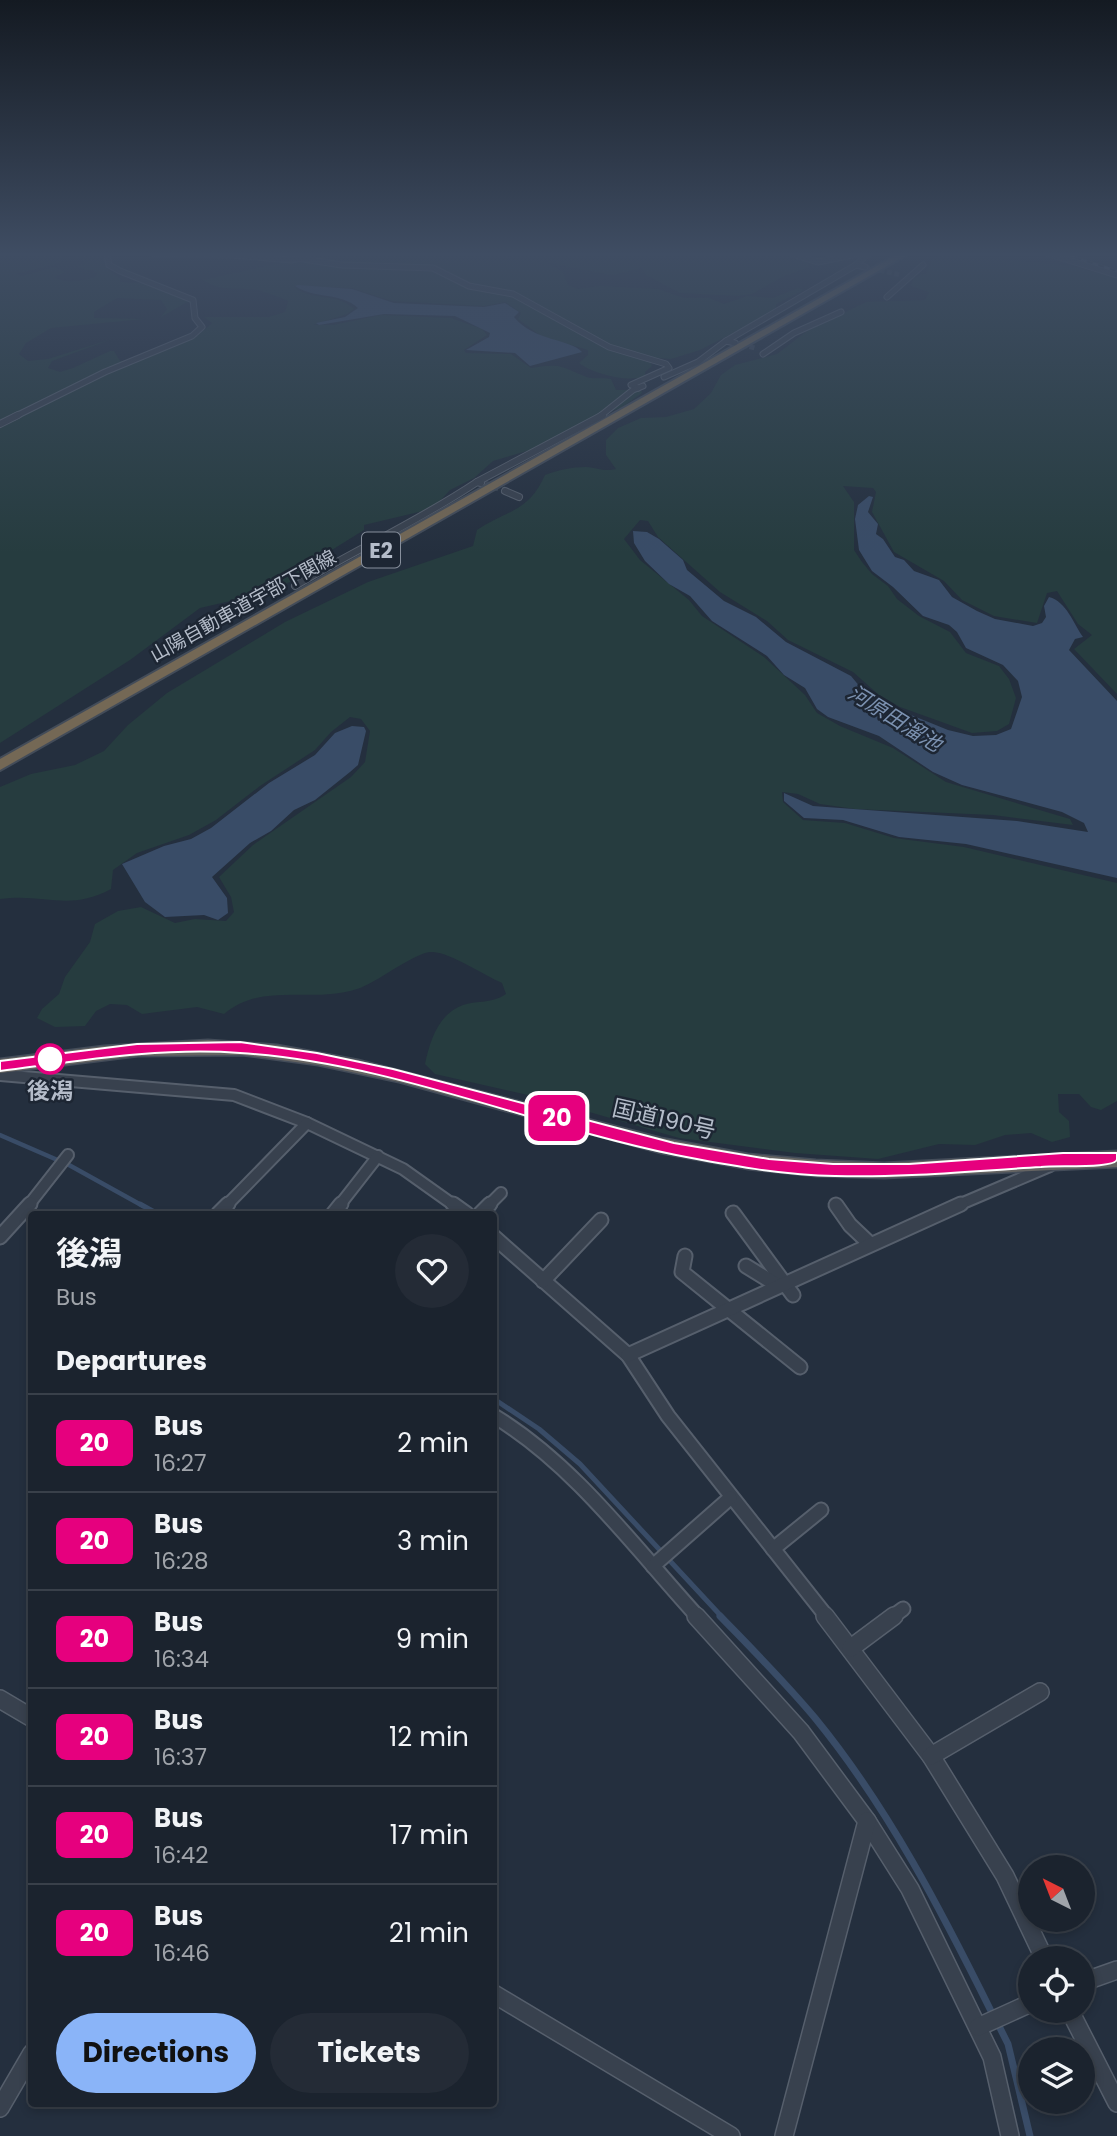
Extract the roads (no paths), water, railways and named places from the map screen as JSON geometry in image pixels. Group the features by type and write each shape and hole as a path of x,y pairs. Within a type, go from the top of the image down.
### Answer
{"highway":[{"name":"山陽自動車道宇部下関線","path":"0,765 728,354"},
{"name":"国道190号","path":"0,1066 137,1049 240,1048 317,1058 393,1074 674,1149 769,1165 833,1170 909,1170 1063,1159 1117,1159"}],"street":[{"path":"0,424 104,372 149,354"},
{"path":"633,354 666,364 669,368 631,385 638,388"},
{"path":"295,586 361,547 431,513 607,413 638,388 698,362 709,354"},
{"path":"505,491 519,496"},
{"path":"0,1074 22,1079 234,1096 307,1123 378,1156 403,1169 463,1211"},
{"path":"221,1211 307,1123"},
{"path":"0,1237 54,1178 68,1155"},
{"path":"335,1211 378,1156"},
{"path":"628,1355 869,1243 1063,1159"},
{"path":"483,1211 501,1193"},
{"path":"836,1205 850,1225 869,1243"},
{"path":"733,1213 780,1284 793,1296"},
{"path":"543,1281 601,1220"},
{"path":"497,1243 628,1355 668,1416 730,1498 774,1549 851,1648 931,1756 1005,1876 1038,1946"},
{"path":"685,1256 682,1272 800,1367"},
{"path":"746,1266 780,1284"},
{"path":"497,1418 561,1466 653,1566 801,1732 867,1821 910,1889 992,2057 1010,2136"},
{"path":"653,1566 730,1498"},
{"path":"774,1549 821,1510"},
{"path":"851,1648 903,1609"},
{"path":"931,1756 1040,1692"},
{"path":"0,1699 28,1716"},
{"path":"784,2136 867,1821"},
{"path":"1095,1978 1117,1970"},
{"path":"497,1996 731,2136"},
{"path":"978,2028 1018,2009"},
{"path":"1076,2023 1117,2103"},
{"path":"0,2108 28,2060"}],"water":[{"path":"516,354 576,354 530,366"},
{"name":"河原田溜池","path":"869,496 873,497 868,512 878,524 876,534 883,539 895,557 904,560 914,571 939,580 952,597 995,619 1033,626 1042,623 1046,617 1044,606 1049,597 1060,603 1069,614 1083,637 1075,639 1069,650 1117,701 1117,878 966,844 899,837 843,820 804,818 784,801 784,793 813,806 1017,821 1088,832 1084,823 1062,812 962,785 933,772 879,736 828,717 817,709 805,688 784,675 767,656 712,621 690,596 669,584 645,561 634,543 633,531 647,532 659,539 683,560 687,570 724,601 756,617 786,642 851,676 861,688 889,706 948,730 973,736 996,735 1011,729 1022,697 1018,681 1003,665 966,648 957,632 949,625 923,616 872,571 859,550 855,519 858,505"},
{"path":"352,726 364,727 366,731 358,765 315,800 294,810 271,831 250,843 212,877 227,898 228,913 218,920 204,915 165,917 145,902 122,864 164,846 191,839 211,828 269,783 315,755 335,733"}],"waterway":[{"path":"0,1135 69,1165 143,1206"},
{"path":"140,1204 153,1211"},
{"path":"497,1401 539,1429 580,1464 722,1617"},
{"path":"720,1616 804,1705 866,1787 934,1899 993,2015"},
{"path":"997,2022 1008,2044 1030,2136"}],"tunnel":[{"path":"484,483 505,491"}],"place":[{"name":"後潟","path":"50,1059"}]}
